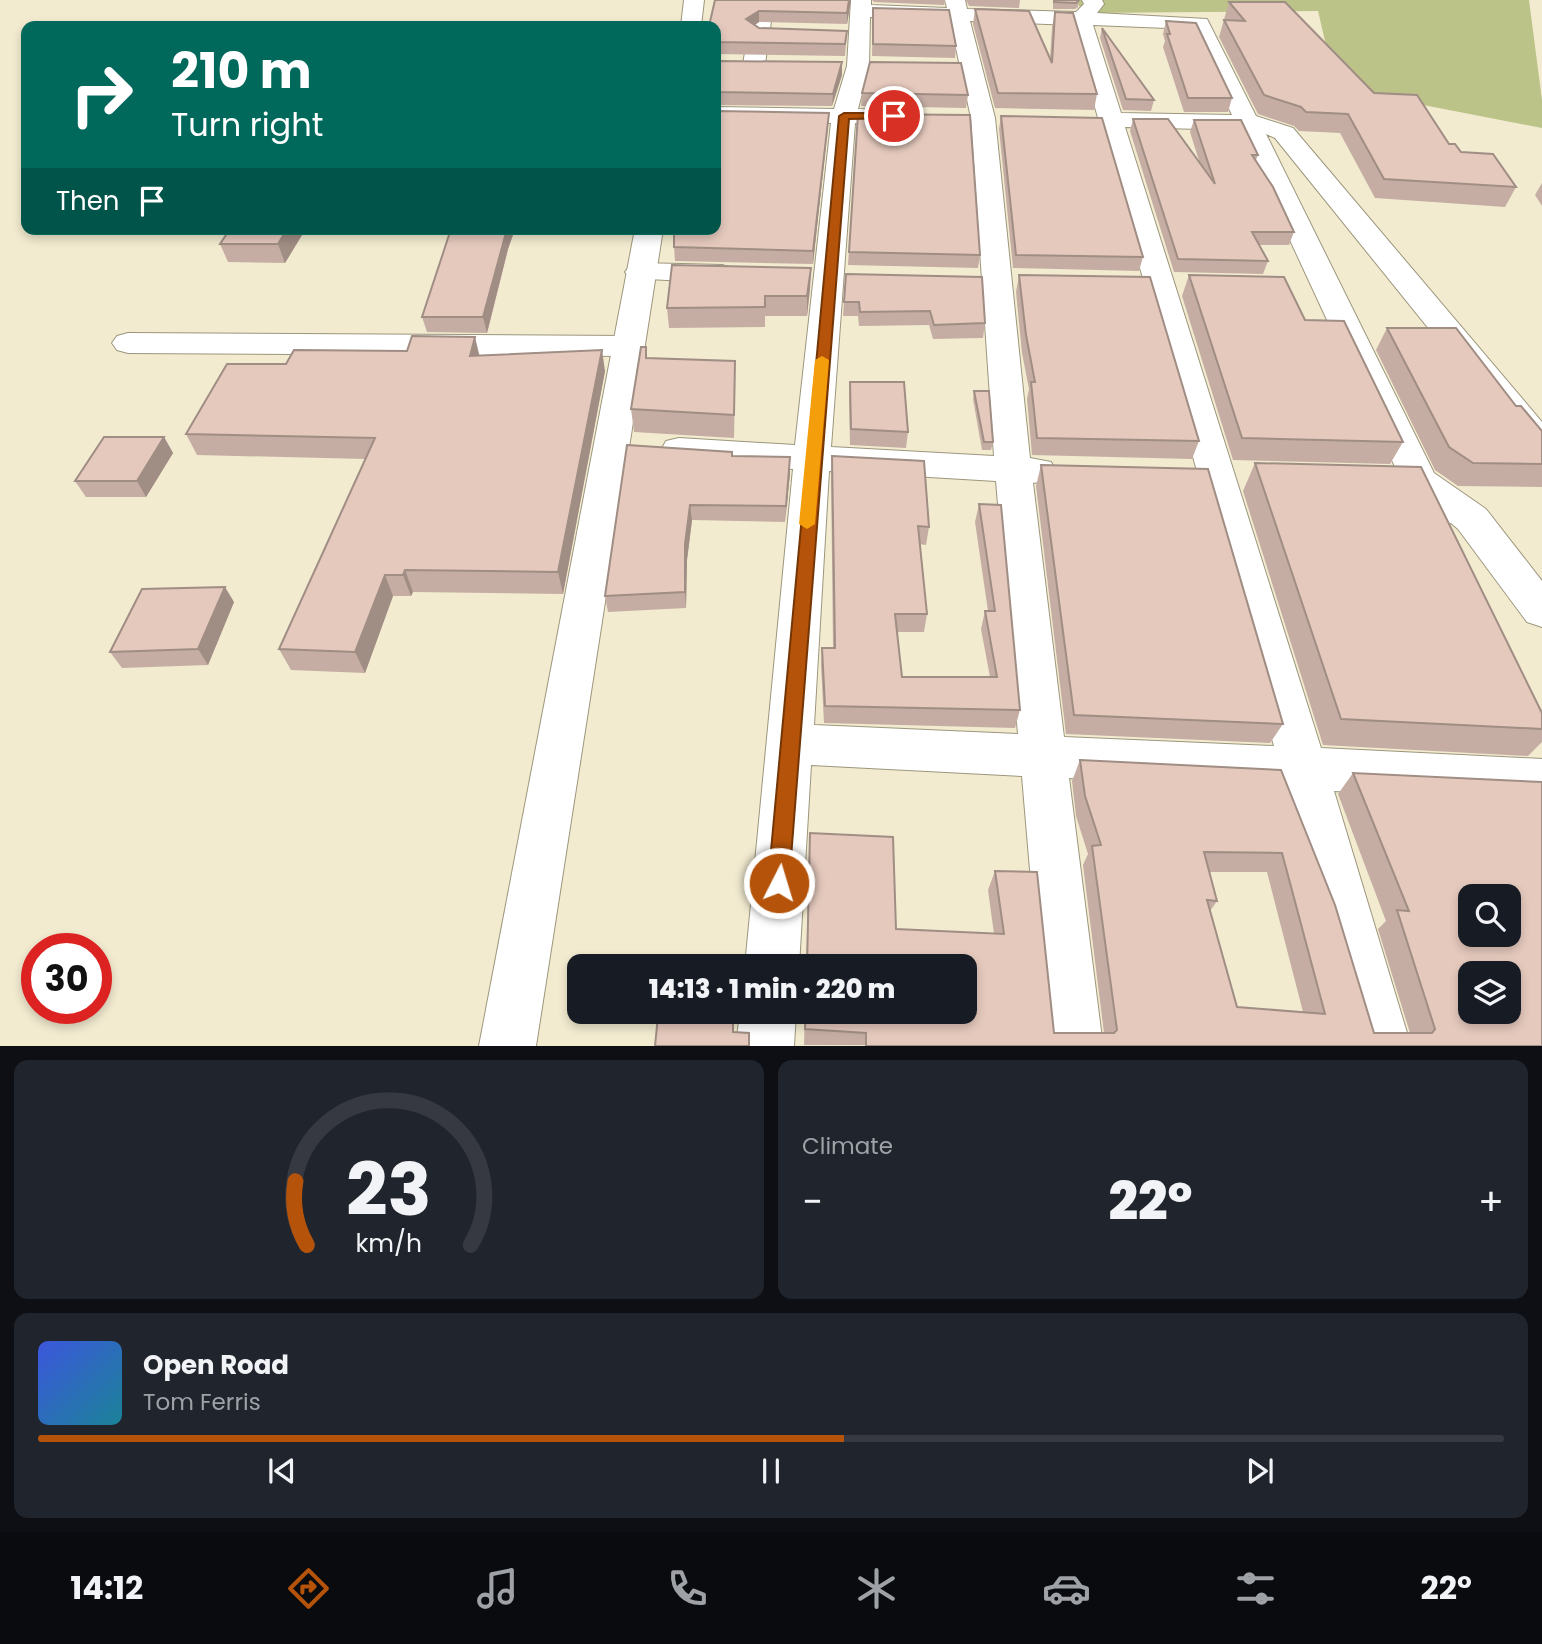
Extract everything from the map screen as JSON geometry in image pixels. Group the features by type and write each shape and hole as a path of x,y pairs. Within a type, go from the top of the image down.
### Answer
{"street":[{"path":"692,21 694,0"},
{"path":"754,64 764,0"},
{"path":"958,7 959,67 999,279 1013,470 1041,756 1074,1045"},
{"path":"773,954 812,458 844,116 856,39 958,7 1086,10 1200,23 1246,122 1312,286 1419,480 1449,542"},
{"path":"1086,10 1098,120 1160,283 1202,477 1304,769 1383,1045"},
{"path":"759,31 784,32"},
{"path":"729,63 780,64"},
{"path":"721,114 970,118"},
{"path":"1098,120 1246,122 1259,123 1284,133 1542,445"},
{"path":"507,1045 648,235"},
{"path":"640,272 749,274"},
{"path":"128,343 627,346"},
{"path":"610,445 1067,472"},
{"path":"1202,477 1256,478"},
{"path":"1379,480 1419,480 1472,519 1542,611"},
{"path":"790,744 1542,780"},
{"path":"765,1045 767,1024"}],"green space":[{"path":"1076,0 1529,0 1542,100 1542,128 1336,88 1318,11 1083,13"}],"building":[{"path":"715,0 849,0 847,13 759,11 746,19 759,28 847,31 845,44 721,42 721,21 710,21"},
{"path":"1054,0 1079,0 1076,3"},
{"path":"1229,2 1285,2 1374,93 1417,95 1449,144 1455,144 1461,152 1493,154 1516,187 1384,179 1348,114 1306,112 1301,107 1264,95 1224,20 1245,21"},
{"path":"873,8 949,10 956,46 873,44"},
{"path":"975,9 1029,11 1052,63 1055,12 1073,13 1097,94 998,93"},
{"path":"1166,21 1196,23 1232,98 1188,98 1167,34 1170,34"},
{"path":"1102,28 1154,100 1126,99"},
{"path":"721,61 842,62 833,94 721,92"},
{"path":"870,62 961,63 968,95 862,93"},
{"path":"721,111 829,113 813,251 674,247 674,235 721,235"},
{"path":"858,114 970,115 980,255 849,252"},
{"path":"1001,116 1102,118 1143,257 1016,255"},
{"path":"1133,119 1168,119 1215,184 1194,120 1241,120 1258,155 1252,155 1273,187 1294,232 1252,232 1268,261 1178,259"},
{"path":"226,235 283,235 278,244 220,244"},
{"path":"449,235 505,235 483,317 422,317"},
{"path":"672,265 811,268 807,296 765,296 765,307 667,308"},
{"path":"846,274 982,277 985,323 934,325 930,311 860,312 859,302 844,302"},
{"path":"1019,275 1150,277 1199,441 1037,438 1031,382 1035,382"},
{"path":"1189,275 1284,277 1305,320 1344,321 1403,442 1242,438"},
{"path":"1387,328 1456,328 1516,406 1521,406 1542,431 1542,464 1473,463 1449,447"},
{"path":"412,336 475,337 470,356 602,350 558,572 405,570 403,575 385,575 355,652 279,649 375,438 186,434 227,364 286,364 294,350 407,351"},
{"path":"641,347 646,347 646,358 735,361 734,415 631,409"},
{"path":"850,382 904,382 908,432 851,429"},
{"path":"974,391 989,391 993,442 984,442"},
{"path":"104,437 164,437 137,481 75,481"},
{"path":"627,445 732,452 732,456 790,457 786,506 690,505 685,544 685,592 605,596"},
{"path":"832,456 924,461 929,527 918,526 927,614 895,614 902,677 997,677 985,611 995,611 979,504 1001,505 1020,710 825,706 822,648 835,648"},
{"path":"1255,463 1421,467 1542,713 1542,729 1341,719"},
{"path":"1041,465 1208,469 1283,724 1074,715"},
{"path":"225,587 198,649 110,652 142,589"},
{"path":"1080,760 1281,770 1335,905 1374,1033 1432,1033 1435,1029 1397,910 1409,911 1353,773 1542,782 1542,1046 866,1046 866,1033 805,1029 805,1024 977,1024 977,954 807,954 810,833 893,837 896,929 1004,934 995,871 1037,872 1054,1033 1114,1033 1117,1030 1092,846 1101,845 1085,796","holes":["1204,852 1282,853 1325,1014 1237,1007 1207,900 1217,901"]},
{"path":"657,1024 733,1024 733,1032 749,1033 749,1046 655,1046"}],"slow traffic":[{"path":"807,524 822,360"}],"route":[{"path":"779,883 812,458 844,116 894,116"}]}
